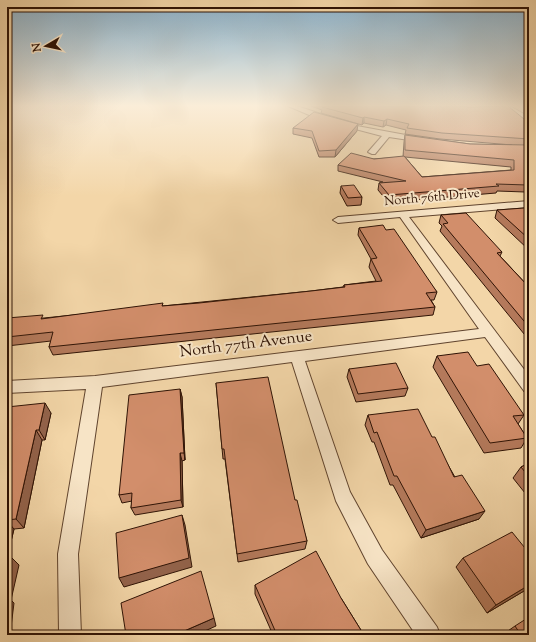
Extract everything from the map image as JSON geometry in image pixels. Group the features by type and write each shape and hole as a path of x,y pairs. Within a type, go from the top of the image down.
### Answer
{"street":[{"path":"372,152 386,136"},
{"path":"394,136 430,141"},
{"name":"North 76th Drive","path":"338,220 529,204"},
{"path":"402,214 529,387"},
{"name":"North 77th Avenue","path":"7,387 47,386 95,382 489,332"},
{"path":"297,356 342,495 375,557 429,635"},
{"path":"70,635 68,554 95,382"}],"building":[{"path":"314,136 348,136 336,150 319,151"},
{"path":"405,136 470,144 529,145 529,183 527,183 528,185 496,184 499,186 389,195 379,183 406,181 338,165 351,153 374,159 404,156 422,177 514,170 514,160 405,150"},
{"path":"485,136 529,136 529,139"},
{"path":"354,185 362,197 348,198 341,186"},
{"path":"524,208 529,213 529,239 497,210"},
{"path":"466,213 502,252 497,253 527,285 529,285 529,327 443,224 448,223 441,215"},
{"path":"383,225 386,230 394,229 437,292 426,293 435,307 49,347 53,332 7,337 7,318 43,315 41,319 163,303 162,306 199,303 345,287 344,285 382,281 371,259 377,258 359,228"},
{"path":"468,352 477,366 489,364 524,415 513,416 527,438 490,443 437,356"},
{"path":"396,363 408,388 358,394 349,369"},
{"path":"268,377 295,500 297,500 307,541 237,554 224,449 222,449 216,383"},
{"path":"180,389 184,453 180,453 181,500 131,508 132,493 119,495 129,395"},
{"path":"45,403 39,430 36,430 16,519 7,520 7,407"},
{"path":"418,409 432,437 435,437 454,477 462,475 485,511 426,530 397,476 394,476 377,432 374,433 368,415"},
{"path":"529,463 529,477 521,467"},
{"path":"182,515 189,558 119,578 116,533"},
{"path":"512,532 529,553 529,585 496,605 463,558"},
{"path":"316,551 341,598 364,635 277,635 255,585"},
{"path":"11,557 7,573 7,558"},
{"path":"201,571 214,618 175,635 126,635 121,603"},
{"path":"529,617 529,635 521,635 515,626"}]}
